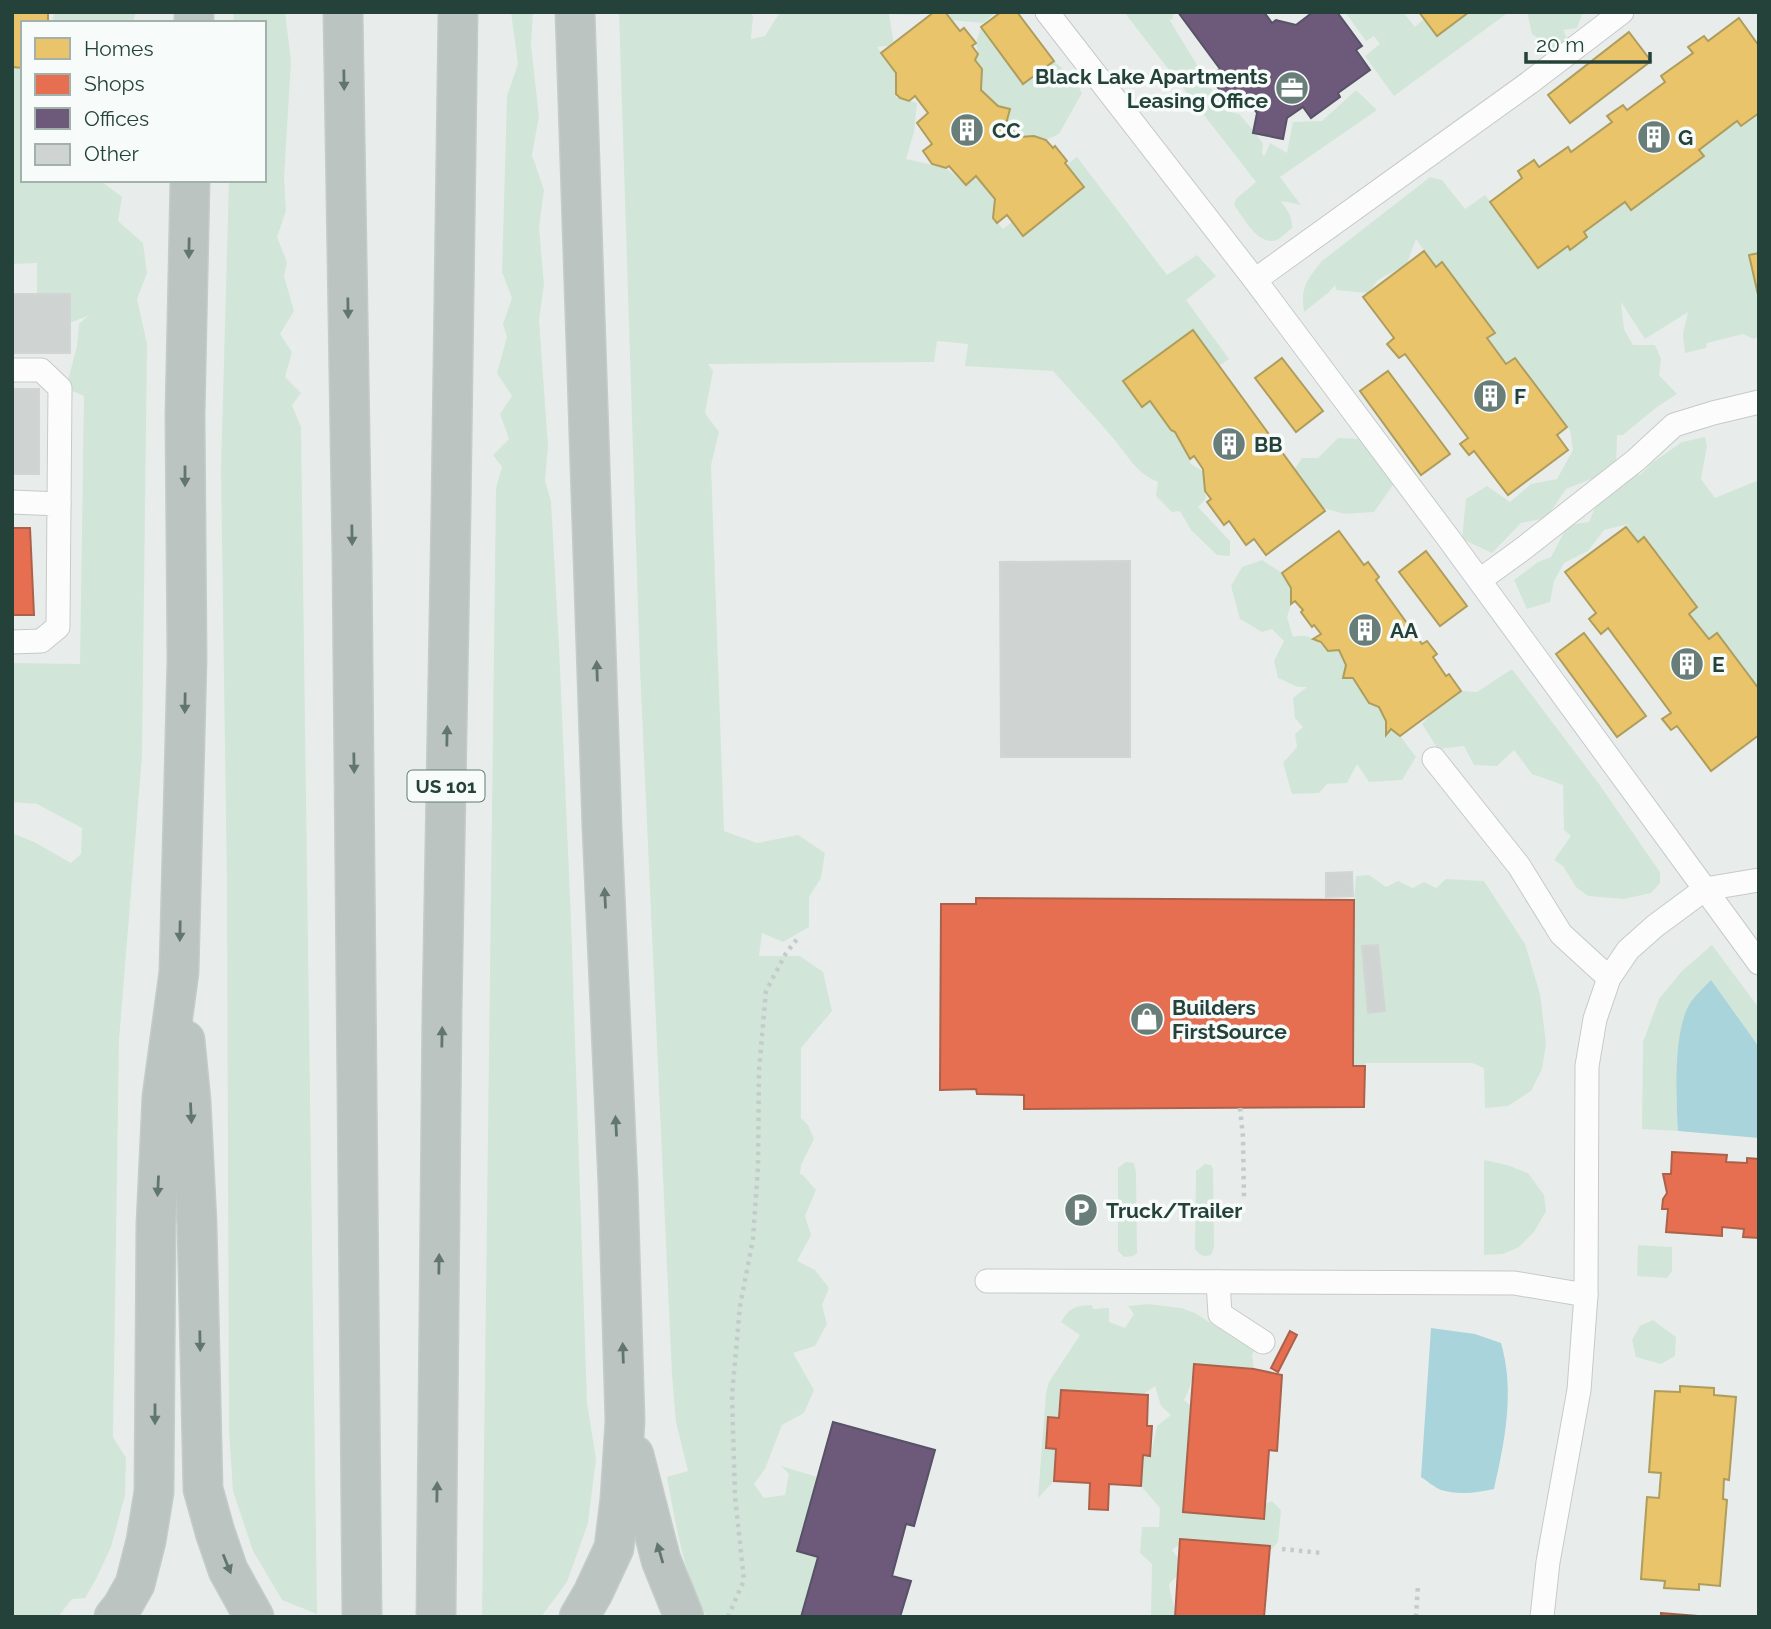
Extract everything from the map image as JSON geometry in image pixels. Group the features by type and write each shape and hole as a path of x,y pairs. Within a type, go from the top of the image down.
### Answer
{"highway":[{"path":"343,12 352,570 362,1617"},
{"name":"US 101","path":"436,1617 442,997 458,12"},
{"path":"575,12 625,1421 614,1548 579,1617"},
{"path":"114,1617 135,1584 154,1492 156,1238 162,1097 179,972 187,659 185,415 190,182"},
{"path":"179,972 191,1101 197,1224 203,1489 228,1570 254,1617"},
{"path":"625,1421 661,1560 684,1617"}],"lane":[{"path":"1047,12 1255,280 1480,580 1759,964"},
{"path":"1255,280 1518,91 1622,12"},
{"path":"12,370 41,370 60,388 58,627 41,641 12,642"},
{"path":"1480,580 1636,460 1674,425 1759,402"},
{"path":"12,502 60,503"},
{"path":"1434,759 1519,866 1561,934 1609,978"},
{"path":"1542,1617 1548,1562 1579,1390 1586,1295 1587,1066 1595,1018 1609,978 1628,950 1656,926 1705,889 1759,880"},
{"path":"986,1281 1514,1283 1586,1295"},
{"path":"1218,1282 1220,1314 1263,1342"}],"path":[{"path":"728,1617 744,1580 735,1497 732,1395 740,1306 753,1239 758,1167 759,1070 766,991 786,953 798,938"},
{"path":"1240,1108 1244,1198"},
{"path":"1282,1549 1322,1553"},
{"path":"1416,1617 1418,1585"}],"green space":[{"path":"54,12 136,12 134,21 53,21"},
{"path":"234,12 285,12 291,61 284,178 286,211 277,237 287,262 284,276 294,311 280,334 292,352 285,377 301,393 292,405 301,427 317,1614 282,1600 253,1551 233,1491 229,1431 227,890 221,468 229,182 266,182 266,21 233,21"},
{"path":"511,12 533,12 531,45 539,116 532,155 544,190 539,227 544,285 539,320 548,446 545,481 551,501 559,646 587,1403 596,1459 588,1523 567,1582 541,1617 482,1617 496,488 502,467 493,455 509,439 500,414 512,396 497,373 507,337 503,324 512,298 502,272 507,96 518,64"},
{"path":"619,12 750,12 753,16 751,39 765,36 780,12 921,12 919,15 889,14 894,45 877,47 896,73 896,97 917,103 914,132 906,159 946,168 966,185 976,176 995,199 993,217 1003,229 1012,222 1023,235 1084,188 1066,165 1077,157 1167,275 1197,255 1216,276 1186,300 1229,359 1150,401 1175,432 1191,464 1203,471 1206,499 1198,507 1230,541 1230,556 1217,555 1191,530 1180,511 1172,512 1156,496 1158,482 1137,468 1053,371 965,366 968,344 937,341 934,362 708,364 713,371 705,413 719,432 711,465 724,831 757,843 798,835 825,853 821,878 809,897 809,927 783,942 762,933 759,956 800,956 823,972 832,1011 801,1048 801,1118 808,1125 814,1139 801,1165 800,1174 816,1190 805,1216 811,1235 797,1261 815,1270 829,1288 822,1305 827,1324 815,1346 793,1353 814,1390 804,1413 782,1425 765,1469 754,1484 764,1498 785,1495 789,1474 781,1466 817,1477 797,1551 818,1557 801,1617 707,1617 686,1566 667,1477 688,1471 676,1422 672,1376 640,669"},
{"path":"945,12 996,12 983,23 951,20"},
{"path":"1124,12 1174,12 1172,20 1169,19 1219,101 1227,111 1239,114 1253,130 1263,144 1264,157 1270,143 1287,153 1293,122 1322,121 1356,90 1377,110 1280,177 1301,205 1281,201 1291,217 1292,228 1279,239 1265,240 1259,236 1234,205 1236,199 1256,182"},
{"path":"1345,12 1403,12 1415,27 1424,19 1437,36 1469,12 1509,12 1394,96 1365,56 1380,44 1374,36 1366,41"},
{"path":"1527,12 1583,12 1577,28 1563,30 1567,38 1555,49 1532,34"},
{"path":"981,27 1054,61 1074,79 1082,93 1059,134 1046,140 1034,136 1019,137 1006,124 1010,109 998,106 981,90 982,69 975,60"},
{"path":"12,67 21,68 21,182 102,182 122,197 118,221 143,243 147,273 137,299 147,344 142,756 119,1040 113,1437 126,1458 125,1495 111,1547 96,1579 85,1598 72,1599 58,1617 12,1617 12,833 71,863 81,854 82,828 37,804 12,802 12,663 80,664 84,396 66,388 77,346 79,324 88,316 69,323 69,294 37,294 37,263 12,264"},
{"path":"1759,113 1759,253 1749,255 1759,299 1759,336 1754,339 1743,334 1707,343 1706,348 1685,353 1683,334 1688,312 1645,339 1621,302 1624,329 1633,345 1655,345 1661,359 1659,375 1677,394 1623,435 1617,435 1616,466 1640,475 1682,442 1705,437 1707,446 1701,479 1715,498 1759,480 1759,689 1717,633 1709,639 1689,614 1697,607 1644,537 1638,542 1626,527 1629,524 1604,530 1588,551 1564,563 1554,581 1550,602 1527,609 1514,580 1538,562 1551,557 1568,525 1589,522 1599,498 1604,474 1566,489 1546,518 1521,523 1492,553 1462,539 1466,499 1487,486 1510,502 1531,484 1557,479 1573,450 1570,430 1515,358 1506,364 1487,338 1494,333 1442,263 1436,267 1416,239 1407,264 1378,280 1368,293 1336,290 1335,285 1304,312 1303,296 1306,284 1322,261 1430,177 1442,180 1465,209 1485,195 1539,268 1568,246 1570,249 1587,237 1584,232 1625,202 1632,209 1703,157 1699,150 1737,121 1741,126"},
{"path":"1338,438 1386,440 1395,482 1374,512 1345,514 1323,508 1295,469 1302,458 1318,458"},
{"path":"1262,560 1282,573 1291,588 1291,604 1287,617 1293,637 1308,637 1328,651 1339,650 1346,665 1343,678 1353,678 1369,703 1379,707 1386,721 1386,734 1391,729 1398,733 1416,757 1402,780 1369,782 1357,764 1347,783 1327,784 1319,793 1292,794 1283,763 1297,747 1295,734 1303,727 1295,718 1293,698 1307,687 1298,687 1278,678 1274,661 1284,641 1272,629 1262,632 1240,619 1231,586 1242,567"},
{"path":"1512,669 1599,784 1660,872 1660,883 1651,893 1624,899 1588,896 1576,887 1563,866 1554,860 1571,836 1564,830 1563,785 1532,774 1514,750 1497,766 1474,765 1464,746 1438,749 1422,724 1461,691 1477,692"},
{"path":"1369,875 1386,887 1398,881 1413,888 1424,882 1436,888 1446,879 1484,881 1525,944 1540,994 1546,1044 1542,1069 1531,1091 1508,1106 1485,1108 1484,1068 1472,1063 1365,1063 1365,1066 1353,1066 1356,876","holes":["1378,945 1385,1011 1368,1012 1362,947"]},
{"path":"1712,945 1759,1008 1759,1047 1711,981 1680,1035 1676,1093 1678,1131 1642,1129 1643,1042 1659,999 1682,971"},
{"path":"1484,1160 1528,1173 1544,1195 1546,1211 1534,1232 1519,1247 1503,1254 1484,1255"},
{"path":"1126,1162 1134,1163 1136,1173 1137,1253 1124,1257 1118,1251 1118,1168"},
{"path":"1205,1164 1211,1165 1213,1169 1214,1247 1211,1255 1206,1256 1200,1255 1195,1249 1196,1171"},
{"path":"1638,1245 1672,1247 1672,1271 1667,1278 1637,1276"},
{"path":"1148,1304 1181,1308 1195,1313 1254,1351 1254,1369 1194,1365 1184,1400 1191,1406 1183,1512 1263,1519 1265,1504 1272,1501 1281,1510 1278,1542 1269,1552 1269,1546 1181,1539 1180,1544 1172,1550 1179,1559 1177,1576 1169,1584 1175,1617 1151,1617 1152,1564 1140,1553 1142,1527 1159,1527 1160,1508 1141,1486 1143,1455 1151,1455 1157,1426 1171,1415 1161,1406 1155,1386 1142,1395 1061,1390 1059,1418 1048,1417 1046,1448 1056,1449 1054,1481 1038,1498 1046,1393 1049,1382 1080,1335 1061,1322 1074,1308 1092,1305 1093,1309 1109,1308 1109,1322 1125,1328 1134,1314 1128,1306"},
{"path":"1653,1320 1676,1337 1675,1356 1661,1364 1636,1357 1632,1340 1640,1326"}],"water":[{"path":"1711,980 1759,1047 1759,1138 1678,1131 1677,1067 1680,1032 1689,1005"},
{"path":"1431,1328 1475,1334 1501,1343 1508,1398 1505,1434 1494,1489 1468,1493 1447,1492 1421,1477"}],"building: Homes":[{"path":"12,12 48,12 48,21 21,21 21,68 12,67"},
{"name":"CC","path":"934,12 945,12 960,31 964,28 976,43 972,46 978,54 975,60 982,69 981,90 998,106 1010,109 1006,124 1019,137 1034,136 1046,140 1053,148 1055,146 1084,187 1023,236 1007,215 997,223 993,218 995,199 976,176 966,185 949,166 946,168 932,164 923,151 932,144 917,123 928,113 915,96 909,101 896,94 896,73 881,53"},
{"path":"1001,12 1017,12 1054,61 1023,84 981,27"},
{"path":"1419,12 1469,12 1437,36"},
{"name":"G","path":"1739,18 1759,46 1759,113 1741,126 1737,121 1699,150 1704,156 1631,210 1625,202 1584,232 1587,237 1570,250 1568,246 1538,268 1490,202 1522,178 1518,171 1534,160 1539,167 1568,147 1571,152 1612,122 1607,116 1623,105 1627,110 1665,82 1661,76 1693,53 1688,47 1704,36 1708,41"},
{"path":"1629,32 1651,61 1570,123 1548,95"},
{"name":"F","path":"1424,251 1436,267 1442,262 1495,333 1487,338 1506,364 1515,358 1567,427 1557,435 1568,450 1508,495 1474,451 1469,455 1460,444 1468,438 1405,354 1399,358 1387,344 1394,338 1363,297"},
{"path":"1759,253 1759,299 1749,255"},
{"name":"BB","path":"1193,330 1325,511 1266,555 1254,539 1246,545 1229,521 1224,525 1207,502 1211,499 1205,491 1203,469 1194,456 1190,459 1175,432 1150,401 1142,407 1123,381"},
{"path":"1282,358 1323,411 1296,432 1255,378"},
{"path":"1388,371 1450,454 1421,475 1360,391"},
{"name":"E","path":"1626,527 1638,542 1644,537 1697,607 1689,614 1709,639 1717,633 1759,689 1759,735 1711,771 1677,726 1671,730 1662,719 1671,713 1608,628 1601,634 1589,619 1596,613 1565,572"},
{"name":"AA","path":"1339,531 1364,565 1368,562 1379,577 1376,580 1422,644 1427,641 1437,654 1433,657 1461,691 1400,736 1391,729 1386,735 1386,721 1379,707 1369,703 1353,678 1343,678 1346,665 1339,650 1328,651 1321,642 1313,639 1321,634 1314,625 1312,627 1295,601 1291,604 1291,588 1282,573"},
{"path":"1426,551 1467,606 1440,626 1399,572"},
{"path":"1584,633 1646,716 1617,737 1556,654"},
{"path":"1680,1386 1714,1388 1714,1395 1736,1397 1729,1480 1724,1479 1723,1499 1727,1500 1720,1586 1699,1584 1699,1590 1664,1588 1665,1581 1641,1579 1647,1497 1659,1498 1661,1473 1649,1472 1655,1391 1680,1392"}],"building: Shops":[{"path":"12,528 30,528 34,615 12,615"},
{"path":"976,898 1354,900 1353,1066 1365,1066 1364,1107 1024,1109 1024,1095 977,1094 976,1089 940,1090 941,904 976,904"},
{"path":"1672,1152 1727,1155 1726,1162 1747,1163 1747,1158 1759,1159 1759,1238 1743,1237 1744,1229 1722,1227 1722,1236 1666,1232 1668,1209 1662,1209 1667,1193 1663,1174 1671,1174"},
{"path":"1290,1331 1297,1335 1278,1372 1271,1368"},
{"path":"1194,1364 1254,1369 1282,1375 1277,1451 1269,1450 1264,1519 1183,1512"},
{"path":"1061,1390 1148,1395 1147,1426 1152,1426 1150,1456 1143,1455 1141,1486 1109,1484 1108,1510 1089,1509 1090,1483 1054,1481 1056,1449 1046,1448 1048,1417 1059,1418"},
{"path":"1180,1539 1270,1546 1264,1617 1175,1617"},
{"path":"1661,1613 1697,1616 1697,1617 1661,1617"}],"building: Offices":[{"path":"1178,12 1264,12 1272,23 1276,20 1296,25 1313,12 1337,12 1362,46 1356,50 1370,70 1338,93 1340,97 1311,118 1303,107 1287,118 1283,139 1253,133 1257,113 1246,99 1233,108 1210,77 1220,69"},
{"path":"833,1422 935,1450 914,1526 906,1524 892,1576 911,1581 900,1617 801,1617 818,1557 797,1551"}],"building: Other":[{"path":"12,294 70,294 70,353 12,353"},
{"path":"12,389 39,389 39,474 12,474"},
{"path":"1130,561 1130,757 1001,757 1000,562"},
{"path":"1352,872 1353,896 1326,897 1326,873"},
{"path":"1378,945 1385,1011 1368,1013 1362,946"}],"place":[{"name":"Black Lake Apartments Leasing Office","path":"1292,88"},
{"name":"CC","path":"967,130"},
{"name":"G","path":"1654,137"},
{"name":"F","path":"1490,396"},
{"name":"BB","path":"1229,444"},
{"name":"AA","path":"1365,630"},
{"name":"E","path":"1687,664"},
{"name":"Builders FirstSource","path":"1147,1019"},
{"name":"Truck/Trailer","path":"1081,1210"}]}
